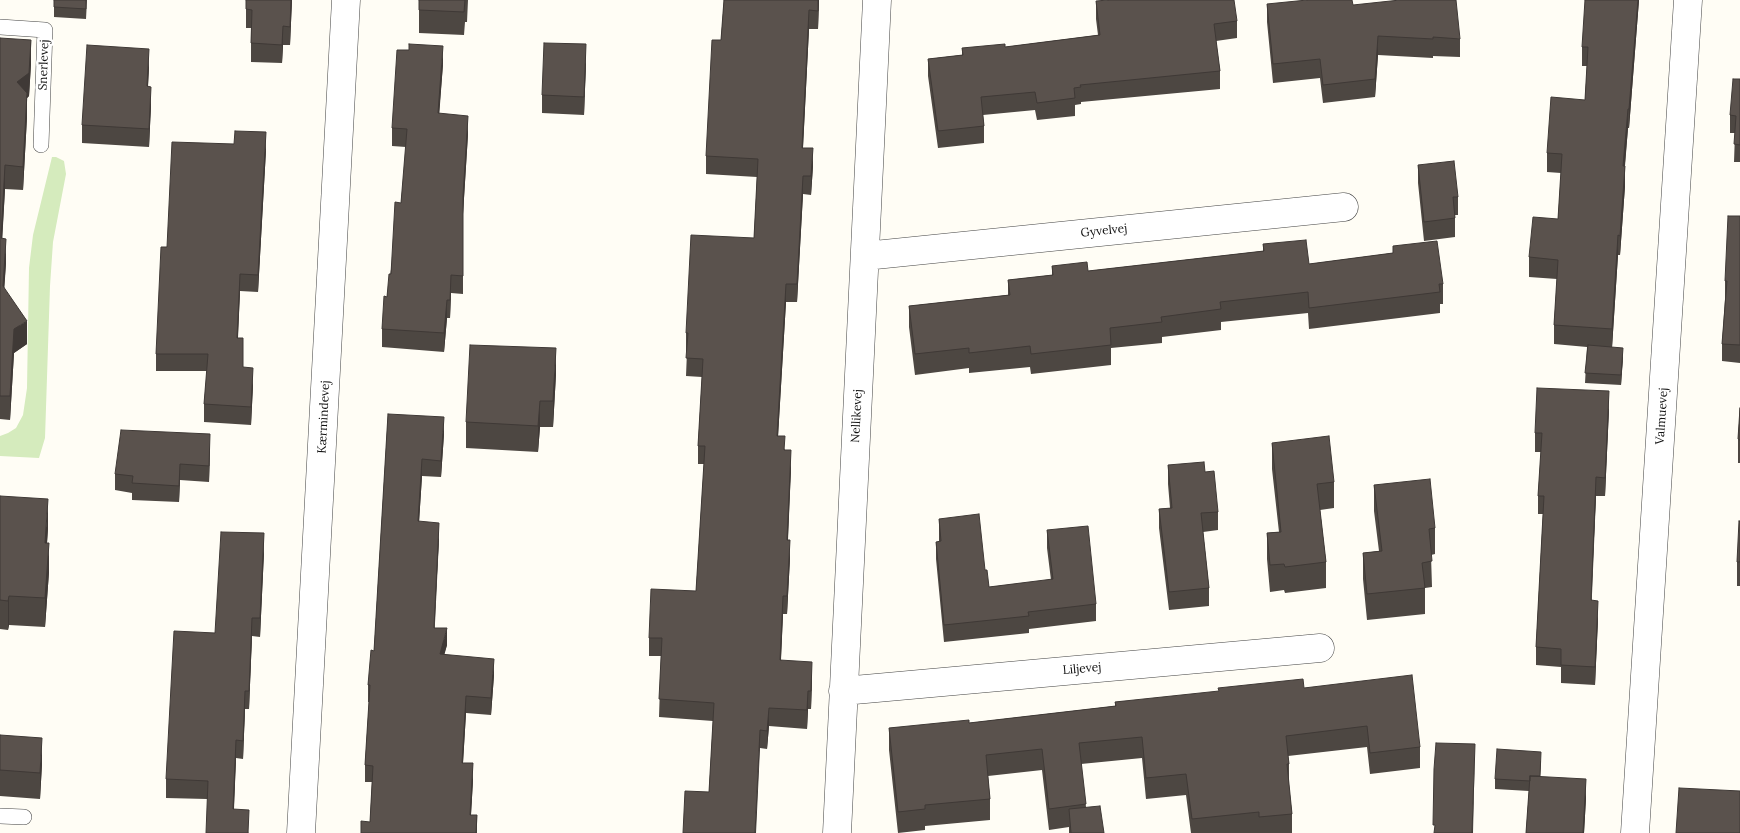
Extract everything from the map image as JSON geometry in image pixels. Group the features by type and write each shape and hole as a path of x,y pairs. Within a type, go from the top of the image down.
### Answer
{"street":[{"name":"Kærmindevej","path":"301,833 346,0"},
{"name":"Nellikevej","path":"836,833 877,0"},
{"name":"Valmuevej","path":"1635,833 1688,0"},
{"name":"Gyvelvej","path":"865,256 1344,207"},
{"name":"Liljevej","path":"844,691 1320,648"}],"lane":[{"name":"Snerlevej","path":"0,27 45,30 41,145"},
{"path":"0,816 24,817"}],"green space":[{"path":"52,157 64,161 66,174 53,242 45,438 39,458 0,456 0,436 16,428 23,415 27,388 29,268 33,235"}],"building":[{"path":"54,0 86,0 86,9 54,7"},
{"path":"246,0 291,0 290,27 283,26 282,45 251,43 252,10 246,9"},
{"path":"419,0 465,0 464,12 419,10"},
{"path":"724,0 818,0 818,11 809,10 802,148 813,148 811,176 803,176 797,284 786,284 777,436 785,436 784,450 791,450 787,540 790,540 787,596 783,596 780,660 812,662 811,691 808,691 807,710 769,708 767,731 760,730 755,833 683,833 685,791 709,792 714,703 659,699 662,638 649,638 651,589 696,591 705,446 698,446 703,359 686,358 691,235 754,238 758,159 706,156 712,40 721,40"},
{"path":"1234,0 1237,21 1214,24 1220,71 1080,85 1081,87 1074,88 1075,98 1037,103 1035,92 981,97 984,126 938,131 928,59 963,55 962,48 1005,44 1005,47 1100,35 1096,1"},
{"path":"1307,0 1352,0 1353,5 1400,0 1456,0 1460,39 1378,36 1375,79 1323,85 1320,59 1273,64 1267,4"},
{"path":"1585,0 1638,0 1623,166 1625,166 1612,329 1554,325 1558,260 1529,257 1533,217 1558,219 1562,154 1547,153 1551,97 1585,100 1588,47 1582,47"},
{"path":"0,38 31,40 29,73 17,82 27,93 23,167 5,165 1,238 6,239 3,286 27,321 14,329 10,396 0,396"},
{"path":"544,43 586,44 584,97 542,95"},
{"path":"409,44 443,46 438,113 468,116 463,196 463,276 451,275 450,300 447,300 444,333 382,329 384,296 387,297 389,274 391,274 395,202 401,203 407,129 392,128 397,50 409,50"},
{"path":"87,45 149,49 147,86 151,87 149,129 82,125"},
{"path":"1733,79 1740,79 1740,145 1734,144 1736,116 1730,115"},
{"path":"235,131 266,132 258,275 240,274 237,338 243,338 243,367 253,368 251,407 204,404 208,354 156,354 161,247 167,247 172,142 234,144"},
{"path":"1454,161 1458,197 1453,197 1455,218 1424,222 1418,165"},
{"path":"1728,216 1740,216 1740,345 1722,344 1727,281 1725,281"},
{"path":"1306,240 1309,264 1393,253 1393,246 1437,241 1443,284 1439,284 1440,292 1309,308 1308,292 1220,302 1221,309 1161,317 1162,322 1110,328 1111,345 1031,354 1030,346 969,353 969,348 915,354 909,306 1010,295 1008,280 1053,275 1052,266 1087,262 1088,271 1264,251 1263,244"},
{"path":"470,345 556,348 553,401 540,401 538,426 466,422"},
{"path":"1588,345 1623,348 1621,375 1585,373"},
{"path":"1537,388 1609,391 1605,478 1596,477 1591,600 1598,601 1595,667 1561,665 1561,649 1536,647 1544,496 1538,496 1542,433 1535,433"},
{"path":"1740,408 1740,440 1738,439"},
{"path":"388,414 444,417 441,461 422,459 418,521 439,523 434,628 447,628 440,654 494,659 491,698 466,696 462,763 473,763 470,815 477,815 476,833 361,833 361,821 370,822 373,766 365,765 370,685 368,685 371,650 374,651"},
{"path":"121,430 210,434 209,466 180,464 179,486 132,483 133,476 115,474"},
{"path":"1329,436 1334,482 1317,484 1326,562 1285,567 1284,564 1270,565 1267,533 1281,532 1272,443"},
{"path":"1204,462 1205,472 1214,471 1218,512 1201,513 1209,588 1169,592 1159,509 1172,508 1168,465"},
{"path":"1430,479 1435,528 1429,529 1432,561 1422,563 1425,588 1367,594 1363,553 1382,551 1374,485"},
{"path":"0,496 48,499 45,543 49,543 45,598 9,596 8,601 0,600"},
{"path":"979,514 985,570 987,570 989,587 1053,579 1047,530 1088,526 1096,604 1028,612 1029,616 944,625 936,542 941,541 939,519"},
{"path":"1739,521 1740,562 1737,562"},
{"path":"221,532 264,533 260,618 252,618 249,691 245,691 243,741 236,740 233,809 249,810 248,833 206,833 208,781 166,779 174,631 215,633"},
{"path":"1412,675 1420,747 1370,753 1367,726 1286,736 1292,814 1259,817 1259,812 1192,819 1186,774 1146,778 1142,737 1079,743 1086,804 1049,809 1042,749 986,755 990,799 925,805 925,809 898,812 889,728 969,720 969,723 1116,706 1115,702 1219,691 1218,688 1303,679 1304,688"},
{"path":"0,735 42,738 40,773 0,770"},
{"path":"1436,743 1475,744 1472,833 1434,833"},
{"path":"1497,749 1541,752 1540,776 1530,776 1530,781 1495,779"},
{"path":"1530,776 1586,779 1583,833 1526,833"},
{"path":"1679,788 1740,791 1740,833 1676,833"},
{"path":"1100,806 1104,833 1071,833 1069,809"}]}
